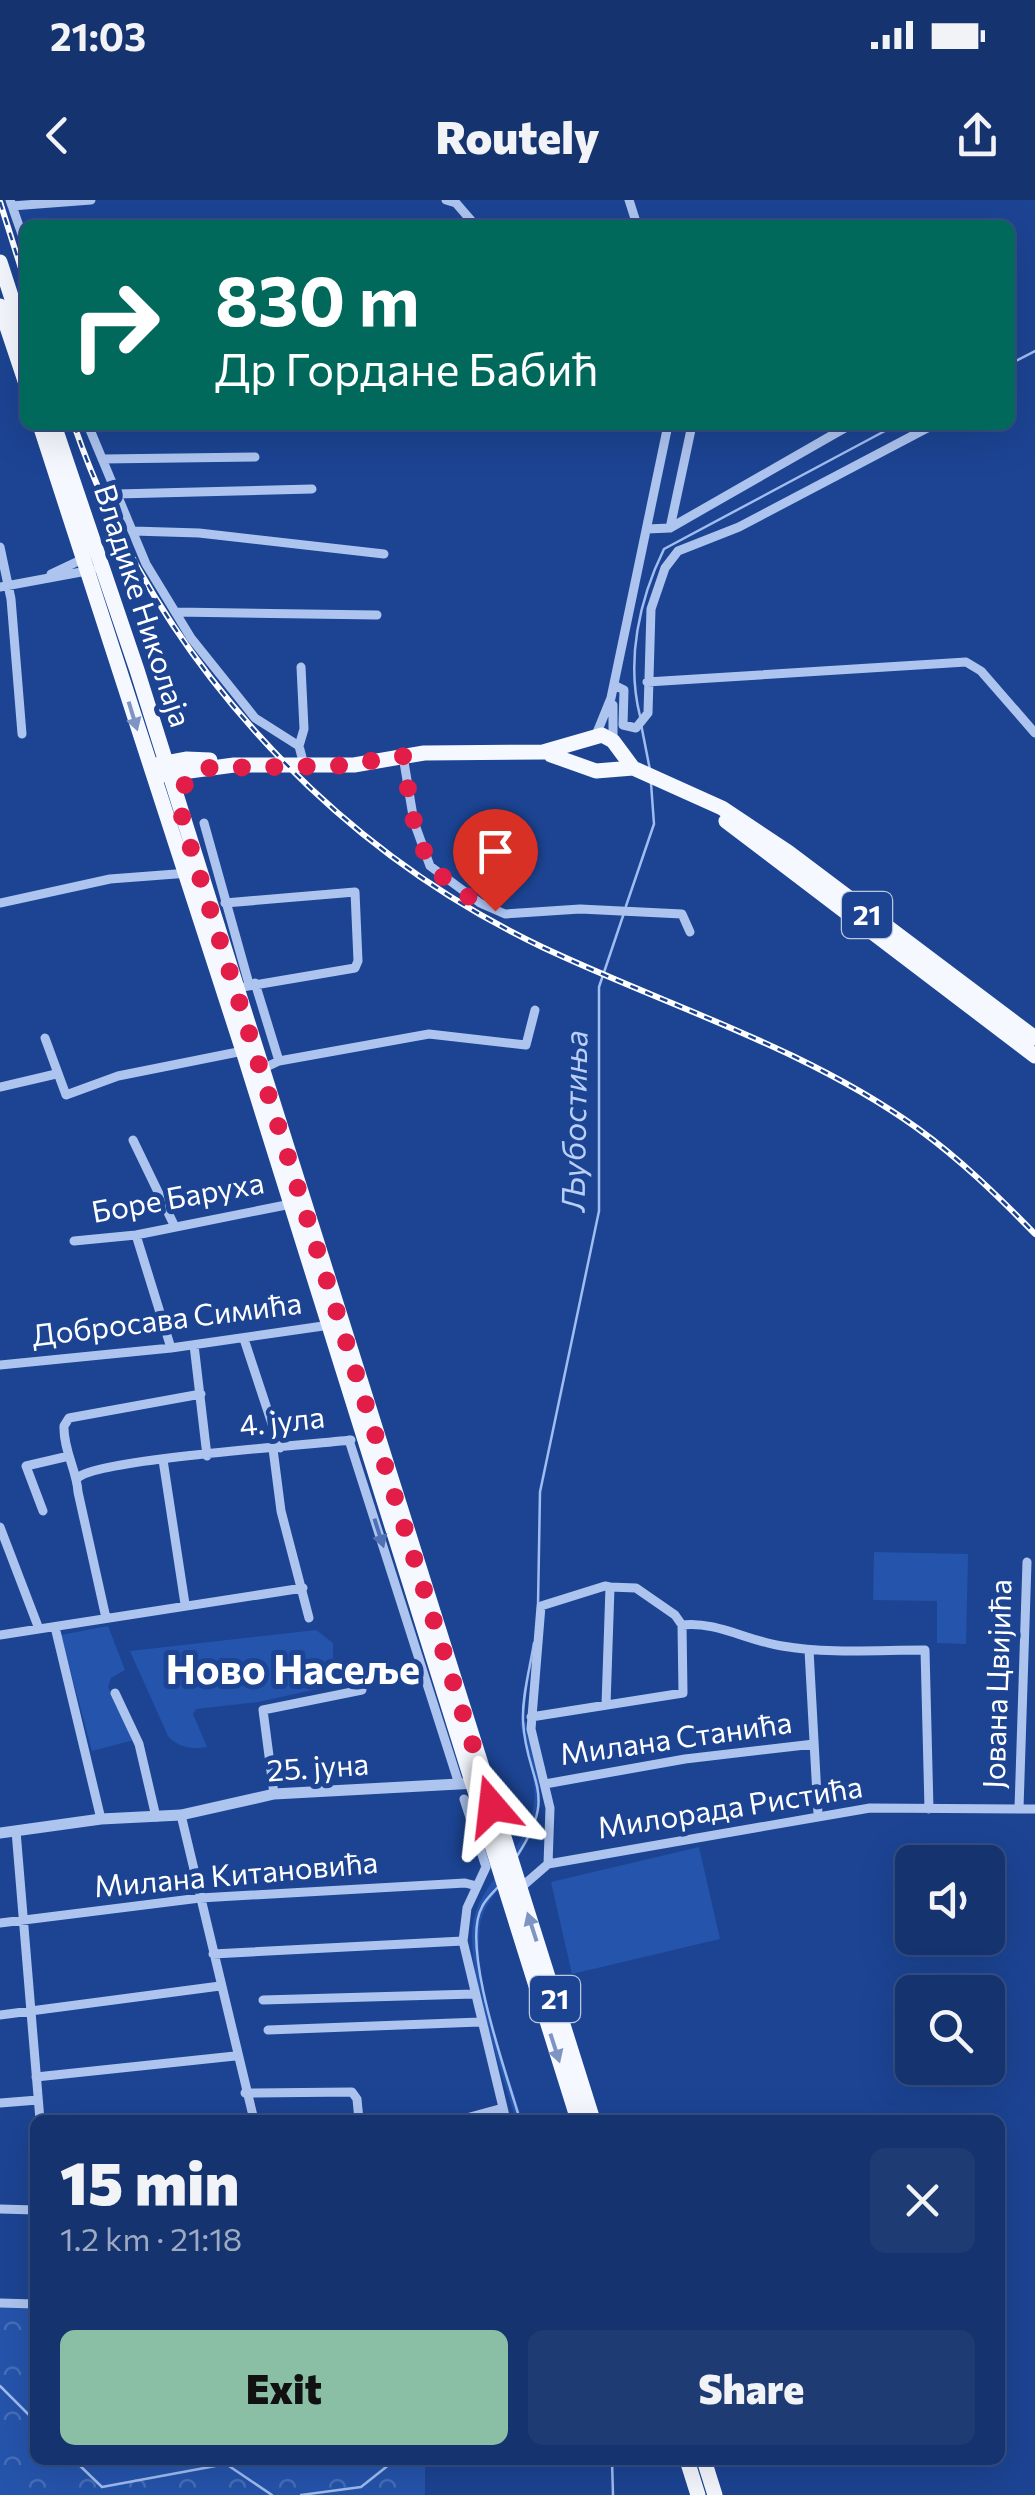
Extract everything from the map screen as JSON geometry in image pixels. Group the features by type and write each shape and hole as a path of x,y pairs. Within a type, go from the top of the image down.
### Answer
{"main road":[{"path":"0,262 4,302 20,362"},
{"path":"4,302 20,330"},
{"name":"Владике Николаја","path":"42,430 94,562"},
{"name":"Владике Николаја","path":"55,430 158,770 247,985 262,1069 472,1783"},
{"path":"587,766 582,757 590,739"},
{"name":"21","path":"158,770 186,758 234,764 354,764 403,756 543,752 590,739 636,768 722,808 788,852 1035,1038"},
{"name":"21","path":"543,752 602,771 614,753"},
{"name":"21","path":"158,770 234,764"},
{"path":"178,805 186,782 198,769"},
{"name":"Владике Николаја","path":"158,770 178,805 201,876 243,1050 334,1324 356,1439 472,1783 491,1824 591,2115"},
{"name":"21","path":"696,796 890,949 1035,1056"},
{"name":"Владике Николаја","path":"512,1888 577,2115"},
{"path":"689,2465 698,2495"},
{"path":"705,2465 714,2495"}],"street":[{"path":"20,229 11,203 91,200"},
{"path":"451,201 470,220"},
{"path":"90,430 146,564 176,612 215,670 255,718 298,746"},
{"path":"590,739 611,698 667,430"},
{"path":"670,528 691,430"},
{"path":"647,529 670,528 841,430"},
{"path":"614,685 624,690 626,698 623,725 636,728 646,719 651,609 665,568 678,551 739,527 923,430"},
{"path":"102,459 255,457"},
{"path":"117,494 312,489"},
{"path":"133,531 199,532 384,554"},
{"path":"0,548 22,734"},
{"path":"4,586 94,562"},
{"path":"176,612 378,615"},
{"path":"648,682 966,662 982,671 1035,733"},
{"path":"301,667 304,729 298,746 304,766"},
{"path":"611,698 614,753"},
{"path":"403,756 421,847 442,878 505,914 680,912 690,932"},
{"path":"204,824 201,876 226,903 247,985 279,1061"},
{"path":"0,904 110,879 201,876"},
{"path":"226,903 356,892 358,961 354,968 247,985"},
{"path":"262,1069 279,1061 428,1034 526,1045 534,1010"},
{"path":"44,1038 66,1095 118,1076 243,1050"},
{"path":"0,1087 56,1074"},
{"path":"133,1140 176,1228"},
{"name":"Боре Баруха","path":"74,1241 136,1235 291,1204"},
{"path":"136,1235 171,1348"},
{"name":"Добросава Симића","path":"0,1365 171,1348 334,1324"},
{"path":"244,1339 277,1448 281,1511 310,1618"},
{"path":"194,1345 207,1456"},
{"path":"106,1618 78,1492 79,1477 63,1432 69,1418 201,1394"},
{"name":"4. јула","path":"79,1477 92,1471 163,1460 356,1439"},
{"path":"43,1511 26,1466 69,1456"},
{"path":"163,1460 185,1604"},
{"path":"0,1527 39,1629"},
{"name":"Јована Цвијића","path":"1019,1808 1027,1562"},
{"path":"606,1705 610,1587"},
{"path":"0,1635 302,1588"},
{"path":"531,1717 683,1693 682,1625 675,1614 636,1588 588,1588 542,1606 531,1717 532,1740 550,1817 548,1864"},
{"path":"682,1625 704,1624 764,1643 809,1650 925,1650 930,1809"},
{"path":"55,1627 102,1820"},
{"path":"809,1650 818,1814"},
{"path":"274,1794 263,1710 362,1690"},
{"path":"115,1693 139,1744 156,1818"},
{"name":"Милана Станића","path":"545,1784 685,1759 814,1744"},
{"name":"25. јуна","path":"0,1833 102,1820 181,1816 274,1794 472,1783"},
{"path":"464,1799 486,1862 464,1918 463,1942 505,2115"},
{"name":"Милорада Ристића","path":"512,1888 548,1864 818,1814 870,1808 1035,1809"},
{"path":"181,1816 235,2056 253,2115"},
{"path":"16,1830 40,2115"},
{"name":"Милана Китановића","path":"0,1923 200,1898 465,1882 477,1886"},
{"path":"213,1954 463,1942"},
{"path":"0,2016 220,1986"},
{"path":"263,2000 474,1994"},
{"path":"268,2030 480,2022"},
{"path":"36,2077 235,2056"},
{"path":"246,2093 352,2092 358,2115"},
{"path":"0,2104 38,2100"},
{"path":"477,2115 503,2108"},
{"path":"0,2209 30,2210"},
{"path":"0,2303 30,2304"}],"green space":[{"path":"874,1552 968,1554 966,1644 937,1643 937,1601 873,1600"},
{"path":"108,1626 125,1670 111,1678 108,1687 134,1740 92,1751 61,1635"},
{"path":"316,1630 333,1643 333,1657 347,1678 345,1683 258,1702 196,1709 193,1714 207,1747 202,1748 181,1745 168,1736 130,1651"},
{"path":"526,1722 537,1769 539,1804 530,1837 483,1913 479,1950 492,2024 520,2115 515,2115 479,1990 472,1938 481,1900 525,1832 531,1816 534,1786 520,1723"},
{"path":"699,1847 720,1939 572,1974 551,1882"},
{"path":"30,2305 30,2465 425,2465 425,2495 0,2495 0,2306"}],"waterway":[{"name":"Љубостиња","path":"1015,361 1035,351"},
{"name":"Љубостиња","path":"640,716 634,673 637,631 664,549 887,430"},
{"name":"Љубостиња","path":"641,724 650,770"},
{"name":"Љубостиња","path":"626,906 654,824 651,783"},
{"name":"Љубостиња","path":"538,1605 540,1492 599,1211 599,987 624,913"},
{"name":"Љубостиња","path":"517,1856 530,1834 539,1801 523,1721 534,1643"},
{"name":"Љубостиња","path":"497,1888 482,1907 477,1950 496,2043 518,2115"},
{"path":"0,2386 30,2416"},
{"path":"79,2465 102,2487 221,2465"},
{"path":"227,2465 272,2495"},
{"path":"301,2495 361,2487 389,2465"},
{"name":"Љубостиња","path":"612,2465 613,2495"}],"railway":[{"path":"0,202 20,265"},
{"path":"76,430 108,508 150,588 199,663 256,733 320,796 389,854 463,904 542,947 734,1029 874,1099 948,1152 1035,1234"}],"district":[{"name":"Ново Насеље","path":"293,1670"}],"route":[{"path":"492,1806 188,839 178,805 184,785 198,769 234,764 336,766 403,756 414,822 430,866 435,874 495,911"}]}
